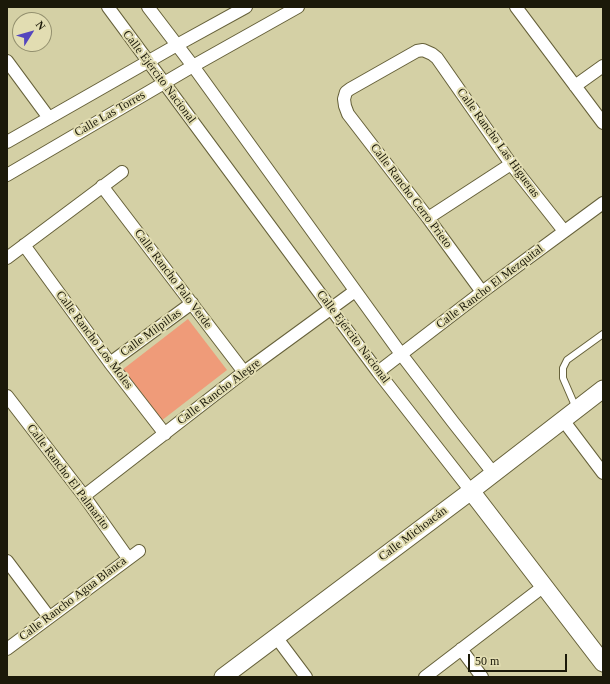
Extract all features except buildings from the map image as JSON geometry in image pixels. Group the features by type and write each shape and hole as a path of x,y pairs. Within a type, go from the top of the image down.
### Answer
{"street":[{"name":"Calle Ejército Nacional","path":"108,7 378,372 603,663"},
{"path":"148,7 177,44 401,354 494,474"},
{"path":"7,142 177,44 246,7"},
{"name":"Calle Las Torres","path":"7,175 193,66 298,7"},
{"path":"516,7 603,123"},
{"name":"Calle Rancho Cerro Prieto","path":"432,54 423,50 410,54 350,89 346,92 344,99 345,106 348,114 428,218 482,292"},
{"name":"Calle Rancho Las Higueras","path":"432,54 512,164 564,231"},
{"path":"7,61 49,118"},
{"path":"575,86 603,66"},
{"path":"428,218 512,164"},
{"path":"7,258 122,172"},
{"name":"Calle Rancho Palo Verde","path":"102,186 244,372"},
{"name":"Calle Rancho El Mezquital","path":"378,372 482,292 603,203"},
{"name":"Calle Rancho Los Moles","path":"24,245 110,363 165,434"},
{"name":"Calle Rancho Alegre","path":"84,496 244,372 355,291"},
{"name":"Calle Milpillas","path":"110,363 192,303"},
{"name":"Calle Michoacán","path":"223,677 494,474 603,390"},
{"name":"Calle Rancho El Palmarito","path":"7,396 84,496 128,558"},
{"path":"570,415 603,473"},
{"name":"Calle Rancho Agua Blanca","path":"7,649 139,551"},
{"path":"7,561 49,617"},
{"path":"425,677 544,586"},
{"path":"276,636 306,677"},
{"path":"461,649 482,677"}],"lane":[{"path":"570,415 563,378 563,368 567,360 603,334"}],"shaded area":[{"path":"188,319 227,370 161,421 122,370"}]}
